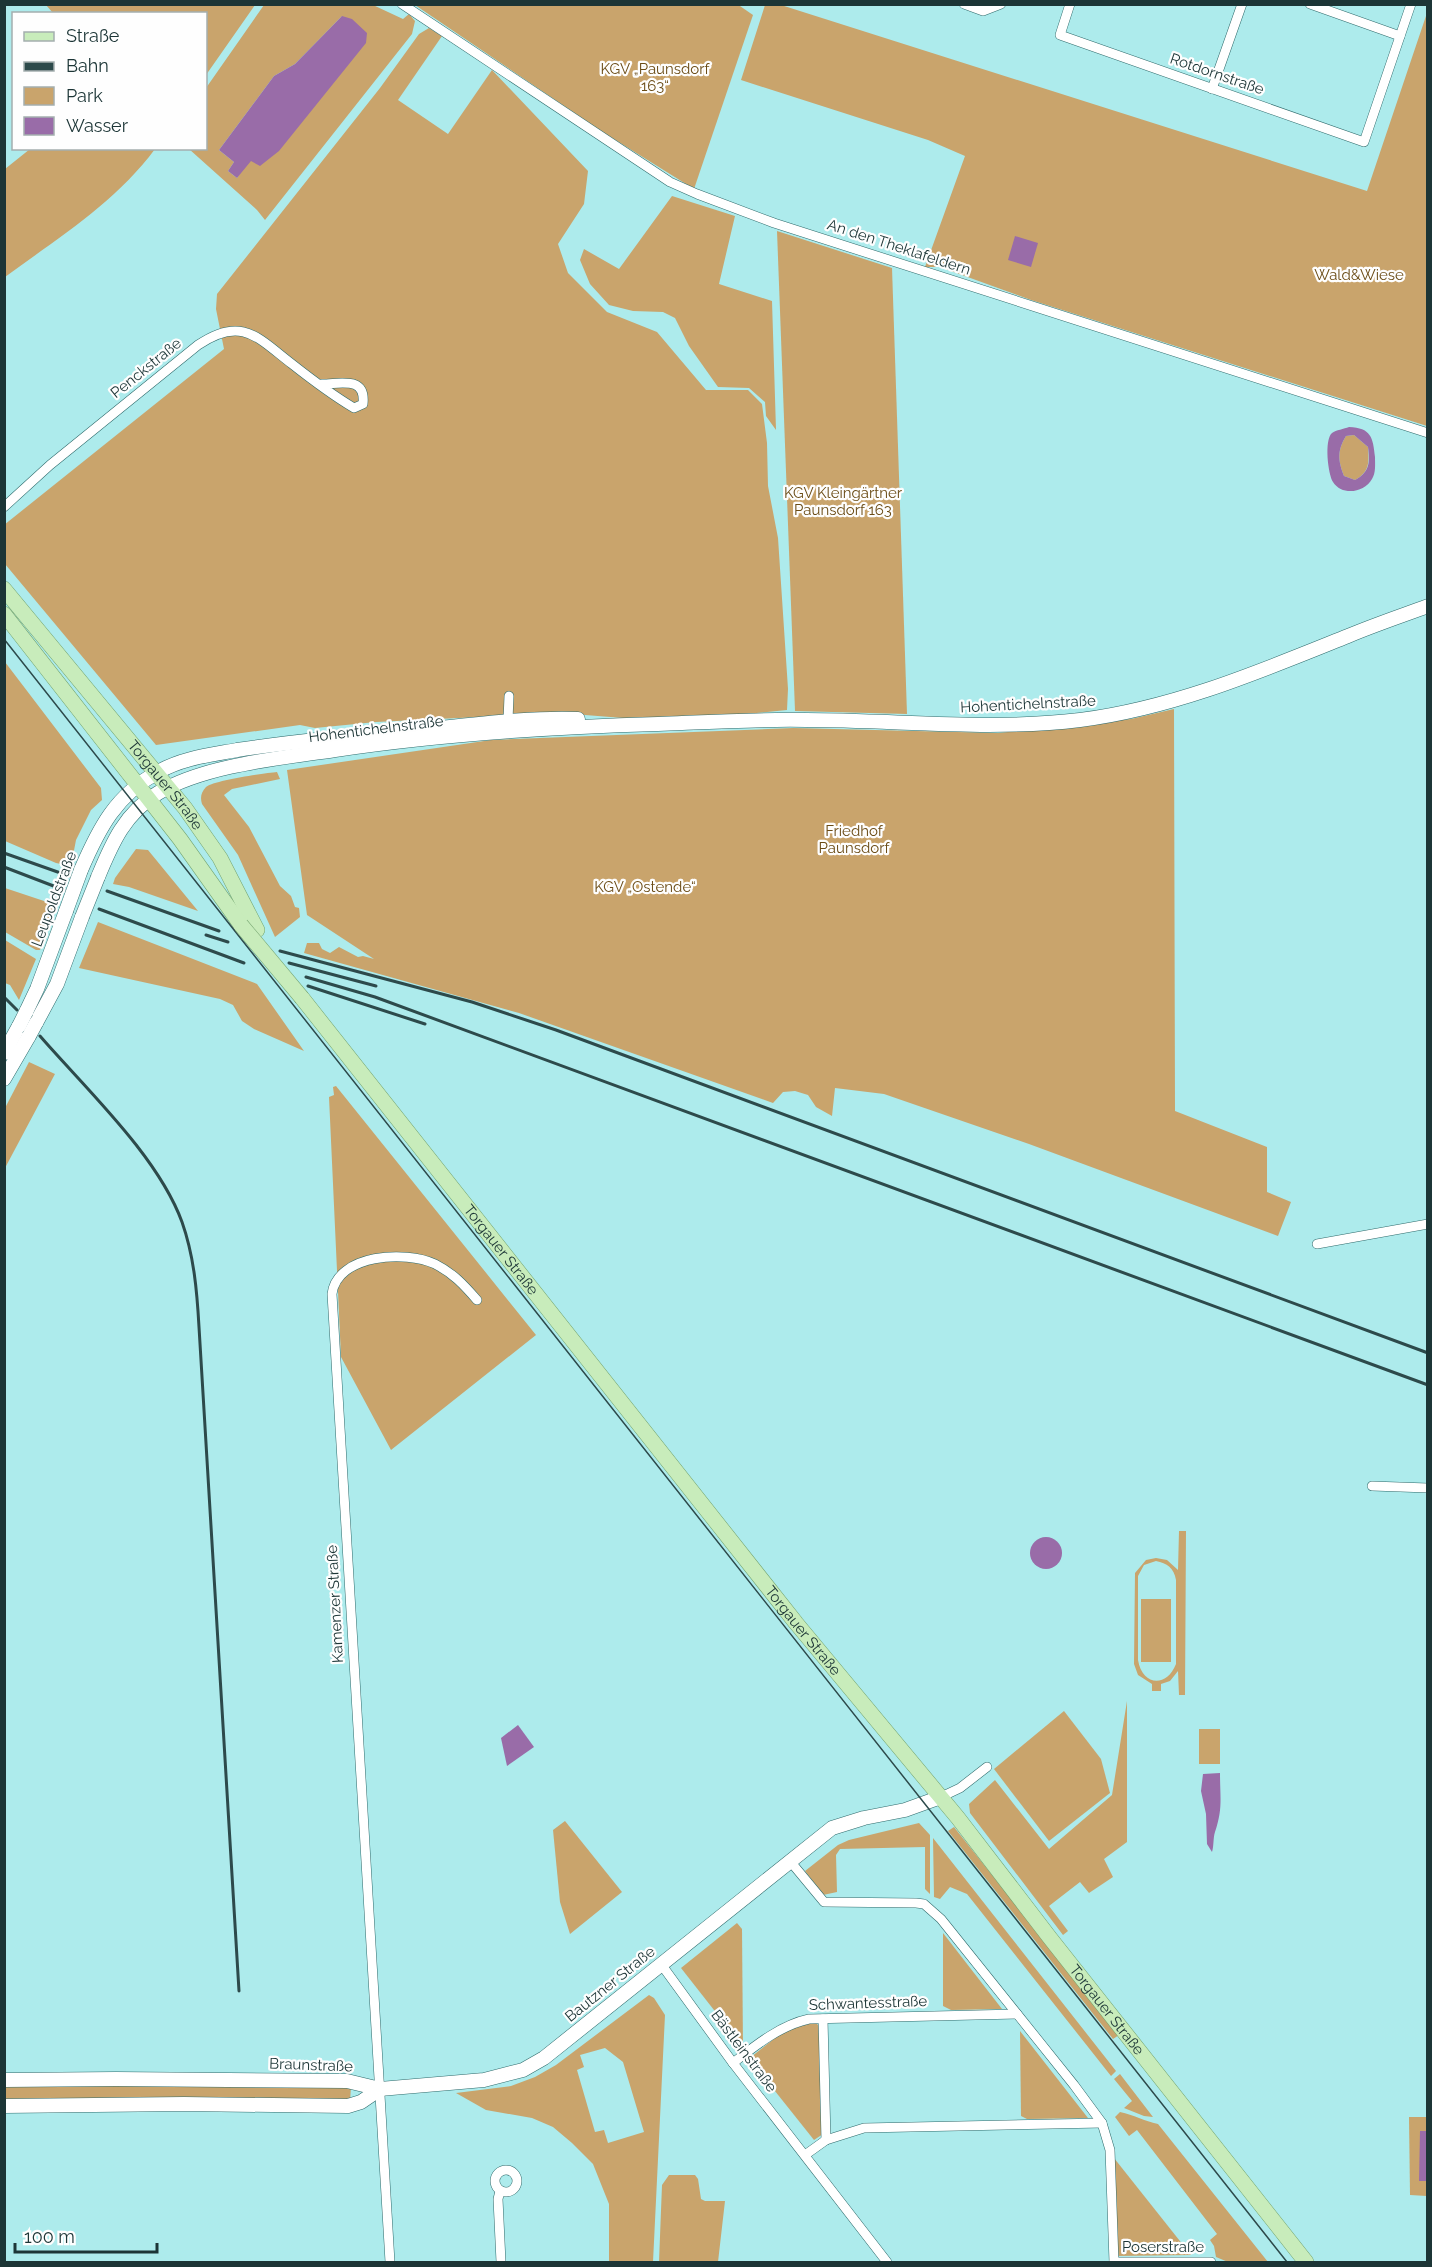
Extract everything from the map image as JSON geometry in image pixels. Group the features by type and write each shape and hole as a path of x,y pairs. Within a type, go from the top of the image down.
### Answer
{"main road":[{"name":"Torgauer Straße","path":"4,589 157,773 220,858 257,930 304,1000"},
{"name":"Hohentichelnstraße","path":"150,799 168,788 222,770 280,758 483,733 613,724 804,720 983,725 1079,720 1149,707 1216,687 1428,606"},
{"name":"Torgauer Straße","path":"4,614 150,799 241,925 304,1000 796,1623 941,1797 1306,2262"},
{"name":"Hohentichelnstraße","path":"157,773 182,761 264,746 508,720 563,718 613,724"},
{"name":"Leupoldstraße","path":"4,1079 24,1031 26,1012 41,980 81,870 105,820 119,803 157,773"},
{"name":"Leupoldstraße","path":"4,1053 24,1031 36,1023 57,984 112,843 123,825 150,799"},
{"name":"Bautzner Straße","path":"380,2090 484,2080 523,2070 544,2058 790,1861 839,1825 904,1810 941,1797"},
{"name":"Braunstraße","path":"4,2080 347,2081 380,2090"},
{"path":"4,2106 184,2104 348,2106 361,2102 380,2090"}],"street":[{"name":"An den Theklafeldern","path":"402,4 670,182 697,194 774,223 1428,433"},
{"path":"964,4 983,10 1001,4"},
{"name":"Rotdornstraße","path":"1070,4 1060,35 1364,142 1400,36"},
{"path":"1212,89 1242,4"},
{"path":"1310,4 1400,36 1412,4"},
{"name":"Penckstraße","path":"4,507 50,465 198,345 220,333 235,332 255,335 322,384"},
{"path":"508,720 509,696"},
{"path":"1317,1244 1428,1224"},
{"name":"Kamenzer Straße","path":"380,2090 333,1285 339,1275 364,1262 394,1256 413,1257 433,1263 455,1276 477,1300"},
{"path":"1372,1486 1428,1488"},
{"name":"Bautzner Straße","path":"941,1797 960,1788 987,1767"},
{"path":"790,1861 820,1899 829,1904 924,1904 932,1910 1017,2014 1102,2124 1110,2150 1114,2262"},
{"name":"Bästleinstraße","path":"661,1964 887,2262"},
{"name":"Schwantesstraße","path":"734,2063 748,2051 795,2022 809,2019 1017,2014"},
{"path":"823,2019 826,2140"},
{"path":"380,2090 390,2262"},
{"path":"805,2155 826,2140 864,2128 1102,2124"},
{"path":"500,2191 498,2199 501,2262"},
{"name":"Poserstraße","path":"1114,2262 1211,2262"}],"green space":[{"name":"KGV „Paunsdorf 163“","path":"737,4 753,15 694,189 601,131 415,5"},
{"path":"46,5 255,5 207,74 207,12 52,12"},
{"path":"264,5 373,5 403,19 409,14 415,21 412,34 265,220 257,210 190,150 207,150 207,87","holes":["342,16 237,178 228,171 234,162 219,150 274,76 295,64"]},
{"name":"Wald&Wiese","path":"765,5 781,5 1367,191 1427,13 1427,426 1031,300 940,267 925,267 965,156 928,140 741,80"},
{"path":"429,28 442,36 398,100 448,134 492,70 588,171 584,204 558,244 568,273 607,312 657,332 706,390 748,390 762,404 767,443 768,486 778,538 788,689 787,710 736,715 623,718 560,713 376,722 315,728 300,725 156,745 5,564 4,525 224,349 216,309 217,294 380,88 419,34"},
{"path":"29,150 154,150 104,203 5,277 5,169"},
{"path":"672,196 735,216 719,284 772,301 776,430 766,416 765,402 749,388 718,387 689,346 675,318 663,312 633,311 609,305 590,284 580,260 584,249 619,269"},
{"name":"KGV Kleingärtner Paunsdorf 163","path":"777,231 892,268 907,714 795,711"},
{"path":"1354,435 1368,447 1368,466 1364,474 1355,480 1344,476 1339,456 1346,436"},
{"path":"5,662 101,788 102,800 91,810 76,840 71,866 56,863 5,841"},
{"name":"KGV „Ostende“","path":"1174,709 1175,1111 1267,1147 1267,1192 1291,1202 1278,1236 1029,1144 884,1094 835,1088 832,1116 816,1107 808,1095 795,1091 783,1092 773,1103 519,1013 304,953 307,943 319,943 322,949 330,953 339,947 358,957 374,959 307,915 287,770 491,740 793,728 998,733 1131,719"},
{"path":"277,772 280,779 232,789 224,795 249,827 280,886 291,896 295,907 299,908 300,917 275,937 238,855 202,804 201,797 204,789 211,784"},
{"path":"136,849 148,850 198,911 129,887 113,884"},
{"path":"5,888 53,904 56,908 40,950 36,950 5,932"},
{"path":"98,922 257,984 304,1051 254,1029 242,1021 233,1005 220,999 79,968"},
{"path":"5,940 36,959 19,1000 10,985 5,983"},
{"path":"29,1062 55,1074 5,1168 5,1108"},
{"path":"336,1086 536,1335 391,1450 341,1357 329,1097 334,1095 333,1087"},
{"path":"1179,1531 1186,1531 1185,1695 1179,1695 1178,1671 1170,1681 1161,1684 1161,1691 1152,1691 1152,1684 1138,1675 1134,1664 1135,1573 1146,1560 1156,1558 1167,1560 1178,1570","holes":["1160,1562 1172,1569 1176,1580 1176,1664 1166,1677 1155,1681 1144,1675 1138,1660 1138,1576 1144,1565"]},
{"path":"1141,1599 1171,1599 1171,1662 1141,1662"},
{"path":"1127,1701 1127,1842 1104,1859 1113,1877 1089,1893 1080,1882 1049,1906 1068,1931 1063,1935 970,1813 969,1804 995,1780 1049,1849 1112,1795"},
{"path":"1064,1711 1101,1759 1110,1793 1049,1841 994,1769"},
{"path":"1199,1729 1220,1729 1220,1764 1199,1764"},
{"path":"565,1821 622,1892 570,1934 560,1902 553,1830"},
{"path":"919,1823 930,1835 930,1894 925,1889 925,1847 840,1849 836,1855 837,1892 823,1895 805,1871 838,1845 849,1840"},
{"path":"954,1827 1119,2035 1113,2039 948,1831"},
{"path":"933,1838 1116,2071 1111,2076 967,1894 950,1887 940,1899 934,1897"},
{"path":"737,1923 742,1929 743,2047 681,1968"},
{"path":"943,1933 1002,2009 951,2010 943,2006"},
{"path":"649,1995 654,1998 665,2015 653,2262 609,2262 609,2204 593,2164 572,2143 553,2127 532,2118 486,2110 456,2093 511,2086 535,2077 556,2065","holes":["605,2048 623,2062 644,2132 608,2143 604,2130 595,2132 577,2070 584,2067 580,2055"]},
{"path":"815,2022 820,2027 823,2134 814,2140 751,2061 751,2057 784,2031"},
{"path":"1020,2031 1088,2118 1027,2119 1021,2116"},
{"path":"1120,2074 1153,2117 1124,2108 1132,2101 1114,2079"},
{"path":"4,2085 351,2086 350,2102 5,2101"},
{"path":"1120,2112 1158,2124 1268,2262 1228,2262 1216,2257 1210,2240 1217,2234 1137,2130 1129,2136 1115,2117"},
{"path":"1409,2117 1427,2117 1427,2196 1410,2195"},
{"path":"1114,2158 1191,2255 1117,2256"},
{"path":"669,2175 695,2175 698,2179 701,2199 725,2201 718,2262 659,2262 662,2185"}],"water":[{"path":"342,16 352,19 367,33 366,43 279,151 260,166 251,161 237,178 228,171 234,162 219,150 274,76 295,64"},
{"path":"1015,236 1038,243 1031,267 1008,260"},
{"path":"1349,427 1362,429 1370,435 1375,457 1375,471 1372,479 1364,487 1353,491 1342,489 1333,482 1328,457 1328,442 1332,433","holes":["1354,435 1368,447 1369,462 1364,474 1355,480 1344,476 1339,456 1346,436"]},
{"path":"1046,1537 1057,1542 1062,1553 1057,1564 1046,1569 1035,1564 1030,1553 1035,1542"},
{"path":"518,1725 534,1747 507,1766 501,1738"},
{"path":"1220,1773 1220,1809 1212,1852 1207,1844 1206,1814 1201,1791 1203,1774"},
{"path":"1420,2131 1427,2131 1427,2181 1419,2181"}],"tram line":[{"path":"4,639 1287,2262"}],"railway":[{"path":"4,853 69,876"},
{"path":"4,867 64,890"},
{"path":"107,891 219,931"},
{"path":"99,909 244,963"},
{"path":"206,935 228,942"},
{"path":"280,951 472,1002 556,1030 1428,1353"},
{"path":"289,963 376,986"},
{"path":"306,977 375,997 1428,1385"},
{"path":"308,986 425,1024"},
{"path":"4,997 17,1010"},
{"path":"40,1036 139,1148 171,1197 182,1222 189,1248 198,1314 239,1991"}],"park label":[{"name":"Friedhof Paunsdorf","path":"854,840"}]}
